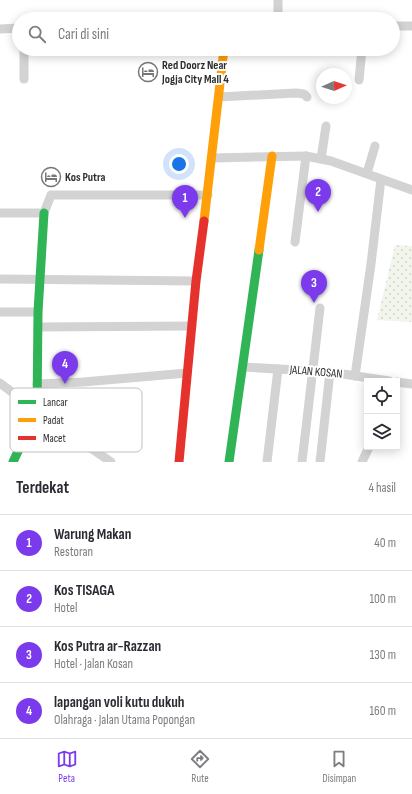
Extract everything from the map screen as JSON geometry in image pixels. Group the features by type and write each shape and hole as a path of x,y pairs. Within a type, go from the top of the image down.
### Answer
{"street":[{"path":"278,0 278,12"},
{"path":"400,26 412,26"},
{"path":"0,29 12,28"},
{"path":"24,56 24,79"},
{"path":"179,462 196,281 208,195 223,56"},
{"path":"359,80 361,56"},
{"path":"219,97 296,93 304,94 307,97"},
{"path":"321,159 326,126"},
{"path":"368,173 375,146"},
{"path":"229,462 272,156"},
{"path":"212,158 306,156 331,161 412,190"},
{"path":"295,242 306,156"},
{"path":"355,376 371,264 381,179"},
{"path":"37,388 38,312 44,213 51,195 208,195"},
{"path":"0,213 44,213"},
{"path":"0,279 196,281"},
{"path":"302,462 314,371 320,308"},
{"path":"0,312 38,312"},
{"path":"38,327 192,326"},
{"name":"JALAN KOSAN","path":"243,367 330,372 366,378"},
{"path":"267,462 278,369"},
{"path":"320,462 330,372"},
{"path":"37,384 83,382 188,373"},
{"path":"0,383 10,391"},
{"name":"JALAN KOSAN","path":"400,383 412,384"},
{"path":"362,462 368,450"},
{"path":"12,462 17,452"},
{"path":"96,452 111,462"}],"shaded area":[{"path":"395,245 412,246 412,322 377,320"}],"traffic: fast":[{"path":"37,388 38,312 44,213"},
{"path":"229,462 259,250"},
{"path":"13,462 18,452"}],"traffic: slow":[{"path":"204,221 223,56"},
{"path":"259,250 272,156"}],"traffic: jam":[{"path":"179,462 196,281 204,221"}],"place":[{"name":"Red Doorz Near Jogja City Mall 4","path":"148,72"},
{"name":"Kos Putra","path":"51,177"},
{"name":"Kos TISAGA","path":"318,212"},
{"name":"Warung Makan","path":"185,218"},
{"name":"Kos Putra ar-Razzan","path":"314,303"},
{"name":"lapangan voli kutu dukuh","path":"65,384"}]}
